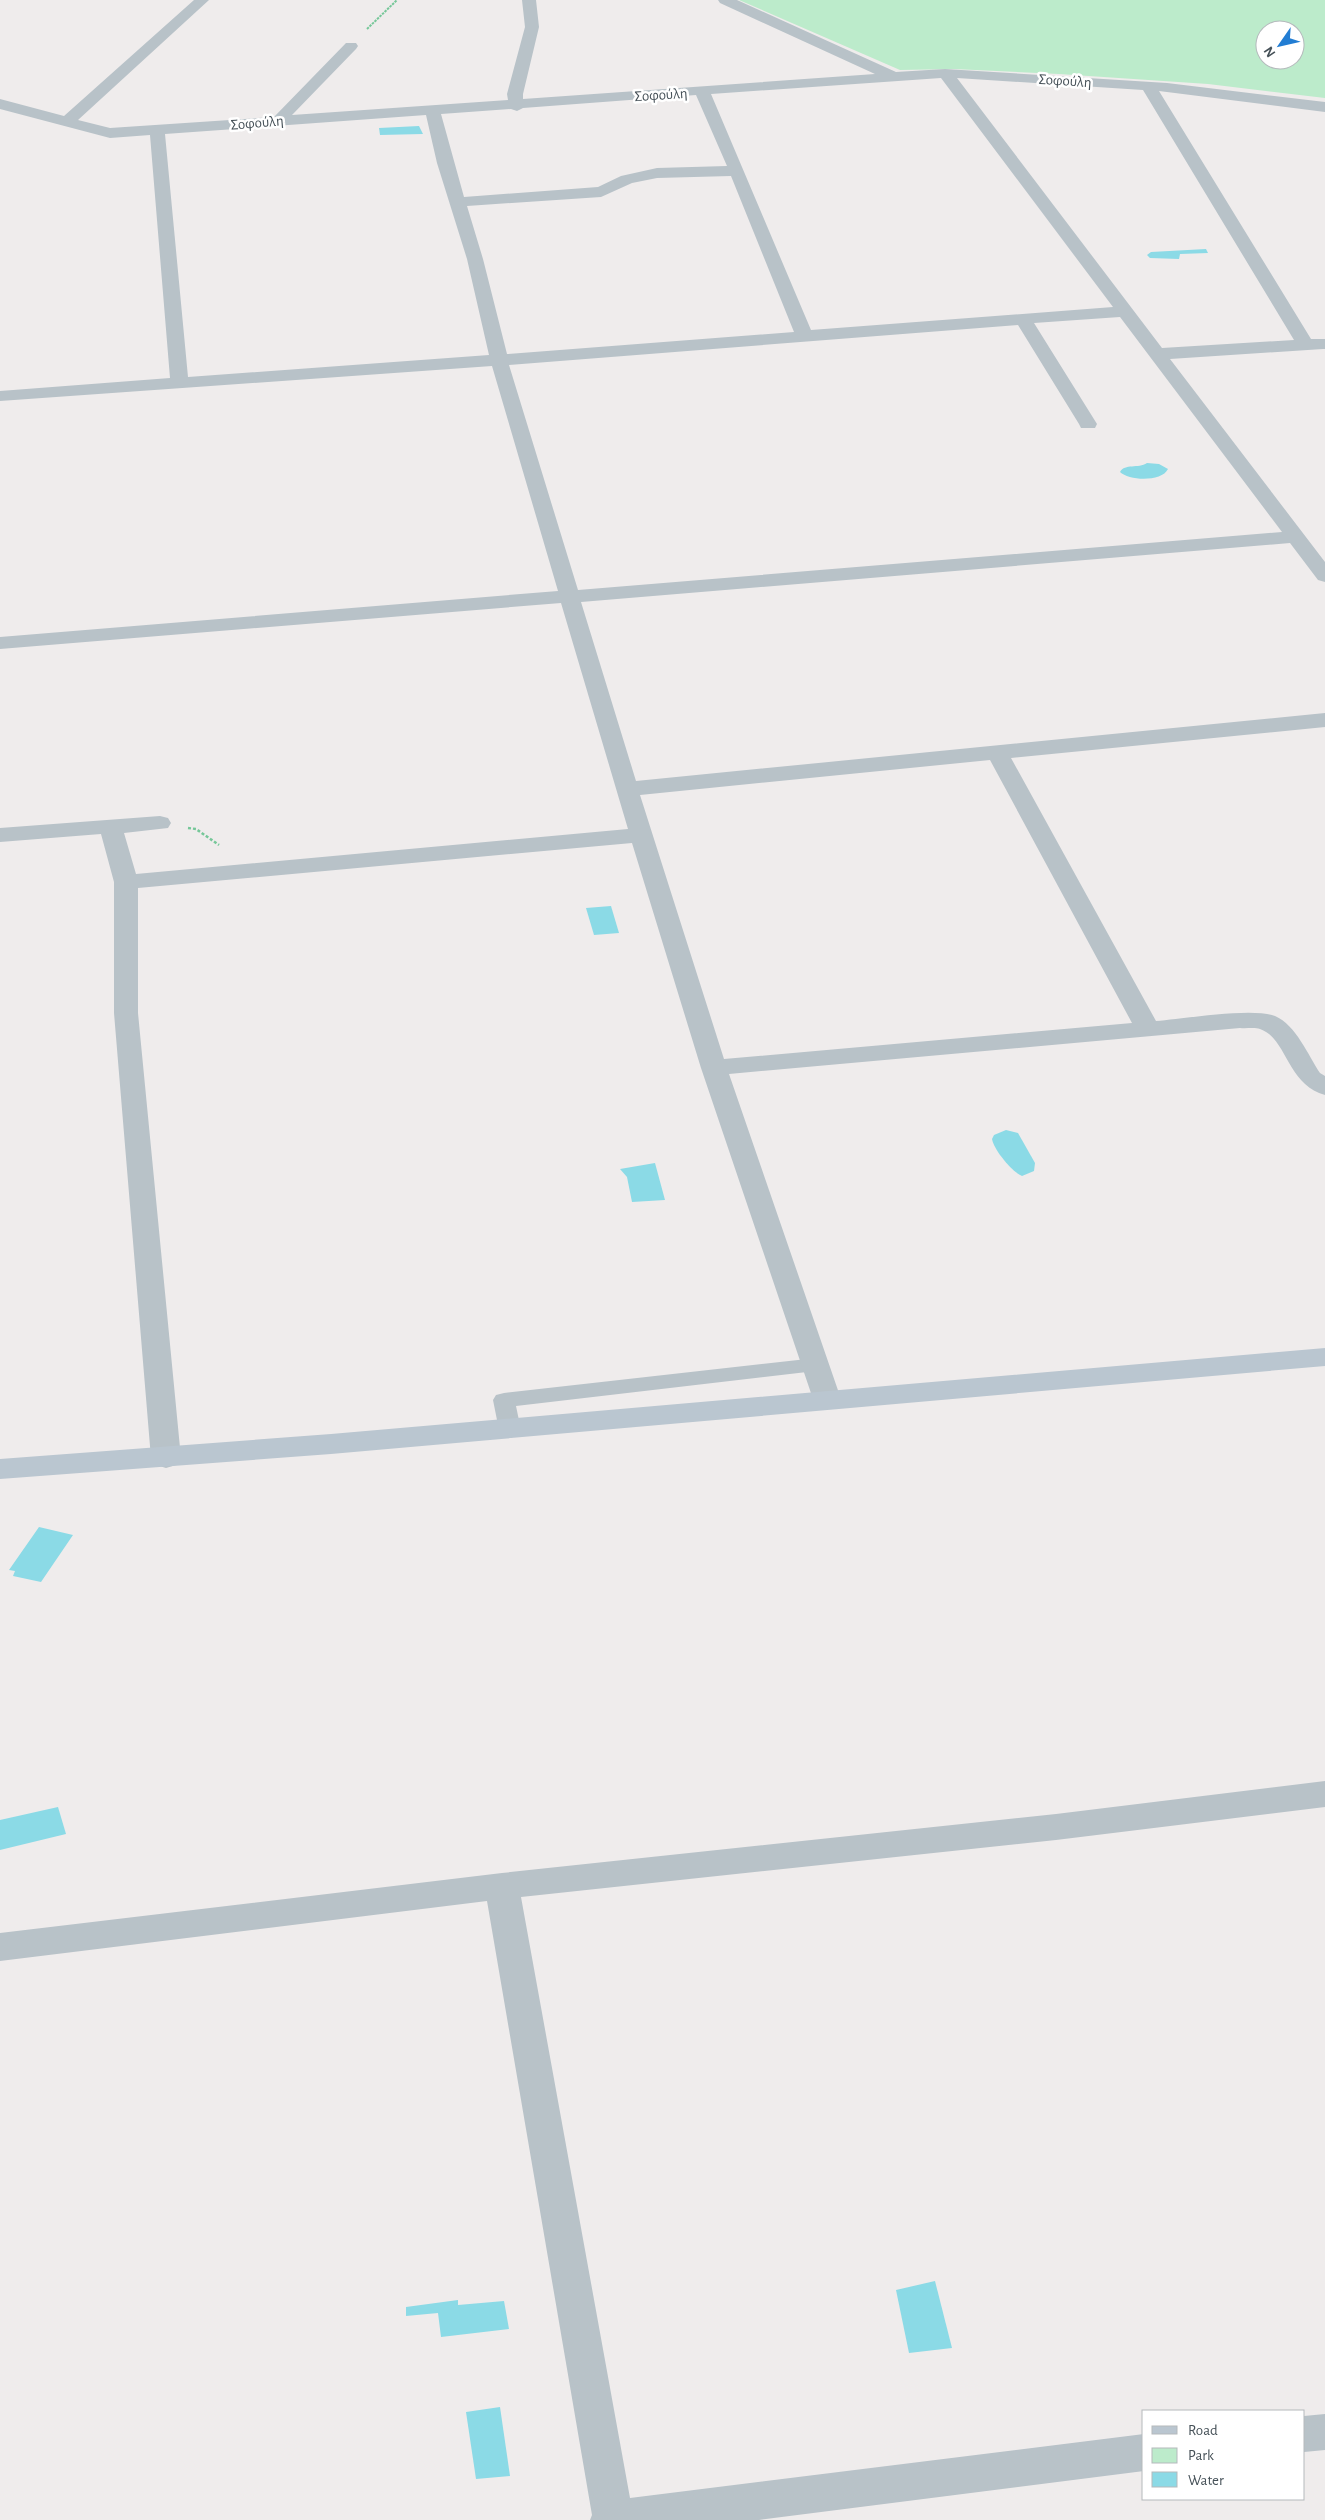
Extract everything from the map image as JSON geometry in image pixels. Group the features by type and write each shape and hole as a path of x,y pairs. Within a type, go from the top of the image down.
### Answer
{"street":[{"path":"67,122 202,0"},
{"path":"516,106 515,94 532,27 530,0"},
{"path":"725,0 893,77"},
{"path":"278,121 351,46"},
{"path":"945,73 1325,576"},
{"name":"Σοφούλη","path":"0,104 110,133 157,132 278,121 516,106 945,73 1148,86 1325,107"},
{"path":"1148,86 1306,345"},
{"path":"702,92 737,171 805,336"},
{"path":"434,111 457,202 475,259 499,360 641,835 714,1068 827,1399"},
{"path":"157,132 180,384"},
{"path":"457,202 601,192 626,179 657,173 737,171"},
{"path":"0,396 499,360 1124,311"},
{"path":"1023,319 1088,424"},
{"path":"1157,354 1325,344"},
{"path":"0,643 1295,537"},
{"path":"628,790 1325,720"},
{"path":"997,753 1146,1028"},
{"path":"0,834 160,823"},
{"path":"111,827 126,882 126,1013 166,1458"},
{"path":"126,882 641,835"},
{"path":"714,1068 1240,1021 1267,1022 1283,1035 1311,1078 1325,1086"},
{"path":"0,1469 166,1458 510,1430 827,1399 1325,1357"},
{"path":"0,1947 502,1886 1056,1827 1325,1794"},
{"path":"502,1886 611,2520 1142,2452"},
{"path":"1305,2434 1325,2432"}],"lane":[{"path":"510,1430 504,1400 816,1366"}],"path":[{"path":"351,46 384,10 396,0"},
{"path":"160,823 196,829 218,844 237,872"}],"green space":[{"path":"739,0 1325,0 1325,98 1208,84 954,69 900,70"}],"water":[{"path":"419,126 423,134 380,135 379,128"},
{"path":"1206,249 1208,253 1180,254 1179,259 1150,258 1147,255 1151,252"},
{"path":"1147,463 1159,464 1168,469 1159,476 1145,479 1130,477 1120,472 1128,467"},
{"path":"611,906 619,933 594,935 586,908"},
{"path":"1006,1130 1018,1133 1035,1163 1034,1171 1022,1176 1018,1174 993,1144 992,1139 994,1135"},
{"path":"655,1163 665,1200 632,1202 627,1177 620,1169"},
{"path":"39,1527 73,1535 41,1582 13,1576 15,1571 9,1570"},
{"path":"58,1807 66,1834 0,1850 0,1820"},
{"path":"935,2281 952,2348 909,2353 896,2290"},
{"path":"458,2300 458,2305 504,2301 509,2329 441,2337 438,2313 406,2316 406,2307"},
{"path":"500,2407 510,2476 476,2479 466,2412"}]}
